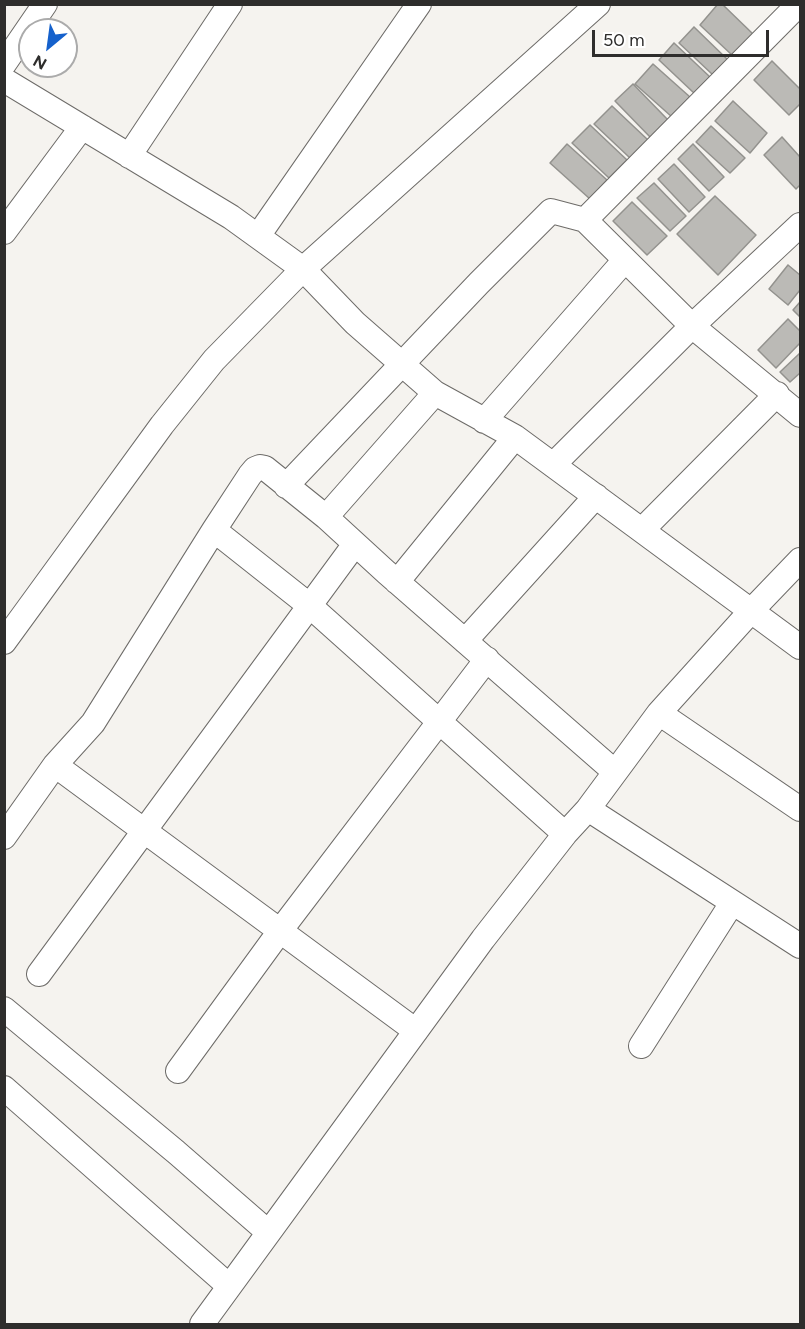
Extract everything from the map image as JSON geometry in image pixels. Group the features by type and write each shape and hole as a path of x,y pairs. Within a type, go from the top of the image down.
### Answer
{"street":[{"path":"4,64 45,4"},
{"path":"129,156 230,4"},
{"path":"258,236 419,4"},
{"path":"4,642 177,406 214,360 303,269 598,4"},
{"path":"585,220 799,4"},
{"path":"4,80 231,217 258,236 303,269 363,331 435,393 515,437 801,647"},
{"path":"4,232 82,127"},
{"path":"286,486 479,283 551,211 585,220 692,326 801,415"},
{"path":"553,465 692,326 801,225"},
{"path":"484,421 625,260"},
{"path":"326,517 435,393"},
{"path":"642,530 777,394"},
{"path":"397,582 515,437"},
{"path":"4,837 55,765 93,723 255,469 265,468 326,517 615,772"},
{"path":"465,641 596,496"},
{"path":"214,530 310,606 565,834"},
{"path":"39,974 356,544"},
{"path":"202,1324 483,939 565,834 588,809 659,713 751,611 801,560"},
{"path":"178,1071 280,931 487,659"},
{"path":"659,713 801,809"},
{"path":"55,765 416,1031"},
{"path":"588,809 801,946"},
{"path":"641,1046 732,903"},
{"path":"4,1009 268,1232"},
{"path":"4,1088 229,1286"}],"building":[{"path":"718,4 722,4 753,34 733,56 700,25"},
{"path":"694,27 728,60 713,75 679,43"},
{"path":"674,43 710,77 695,94 659,60"},
{"path":"772,61 800,89 800,104 789,115 754,80"},
{"path":"653,64 690,97 672,117 635,84"},
{"path":"633,84 669,121 651,138 615,101"},
{"path":"733,101 767,133 750,153 715,121"},
{"path":"612,106 648,140 630,158 594,124"},
{"path":"590,125 627,160 609,178 572,143"},
{"path":"711,126 745,158 730,173 696,142"},
{"path":"782,137 800,157 800,185 796,189 764,155"},
{"path":"567,144 607,180 590,199 550,163"},
{"path":"693,144 724,177 709,191 678,159"},
{"path":"674,164 705,197 689,212 658,179"},
{"path":"654,183 686,216 670,231 637,198"},
{"path":"715,196 756,235 718,275 677,234"},
{"path":"632,202 667,236 647,255 613,221"},
{"path":"788,265 800,275 800,290 788,305 769,289"},
{"path":"800,302 800,317 793,310"},
{"path":"788,319 800,331 800,343 776,368 758,350"},
{"path":"800,353 800,373 790,382 780,372"}]}
